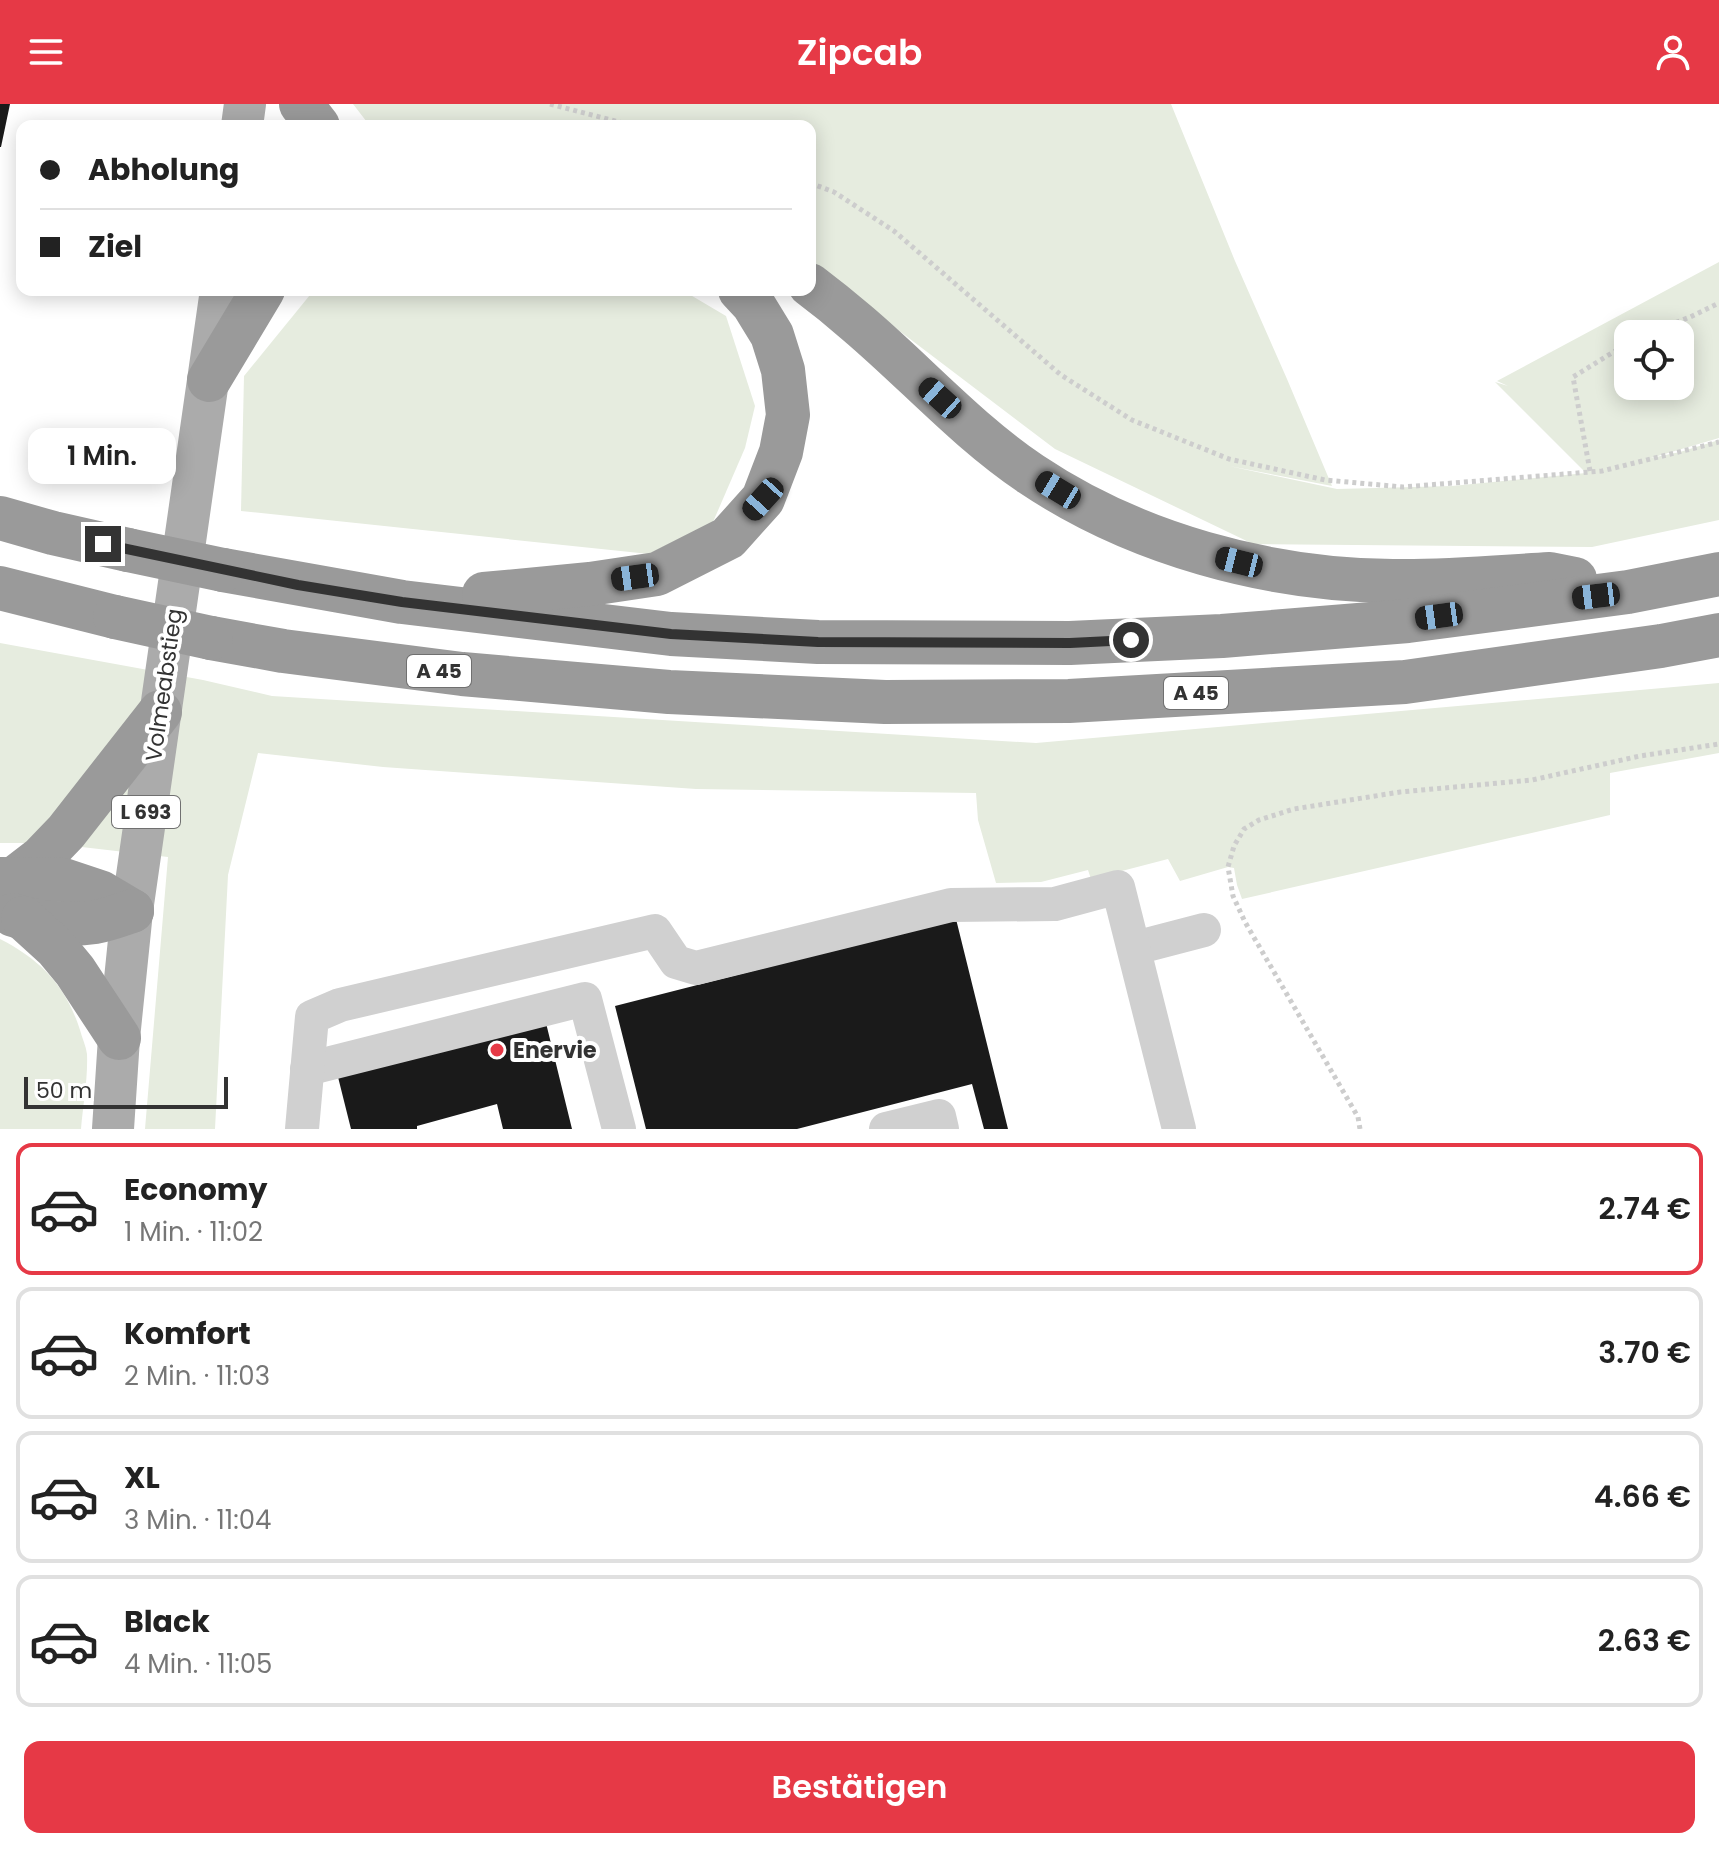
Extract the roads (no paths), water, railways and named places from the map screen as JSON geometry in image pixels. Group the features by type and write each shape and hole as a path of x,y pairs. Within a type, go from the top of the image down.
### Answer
{"highway":[{"path":"301,104 313,120"},
{"path":"816,290 857,322 994,446 1031,474 1085,507 1134,530 1260,567 1323,576 1391,581 1550,574 1628,592"},
{"path":"209,380 259,296"},
{"path":"402,602 590,584 657,574 728,538 763,499 781,452 788,415 783,370 772,335 746,296"},
{"path":"0,518 53,533 223,570 402,602 671,634 818,642 1070,643 1222,636 1408,621 1628,592 1719,574"},
{"name":"A 45","path":"0,588 115,617 283,651 477,675 669,692 901,702 1069,701 1405,682 1719,635"},
{"path":"10,897 66,832 160,712"},
{"path":"10,897 64,880 100,892 132,911"},
{"path":"10,897 75,971 119,1038"}],"main road":[{"name":"Volmeabstieg","path":"113,1129 132,911 220,296"}],"lane":[{"path":"302,1129 312,1017 340,1005 655,931 676,962 696,968 951,905 1055,904 1118,887 1179,1129"},
{"path":"1135,948 1204,930"},
{"path":"307,1069 585,999 619,1129"},
{"path":"886,1129 939,1116 942,1129"}],"place":[{"name":"Enervie","path":"497,1050"}]}
